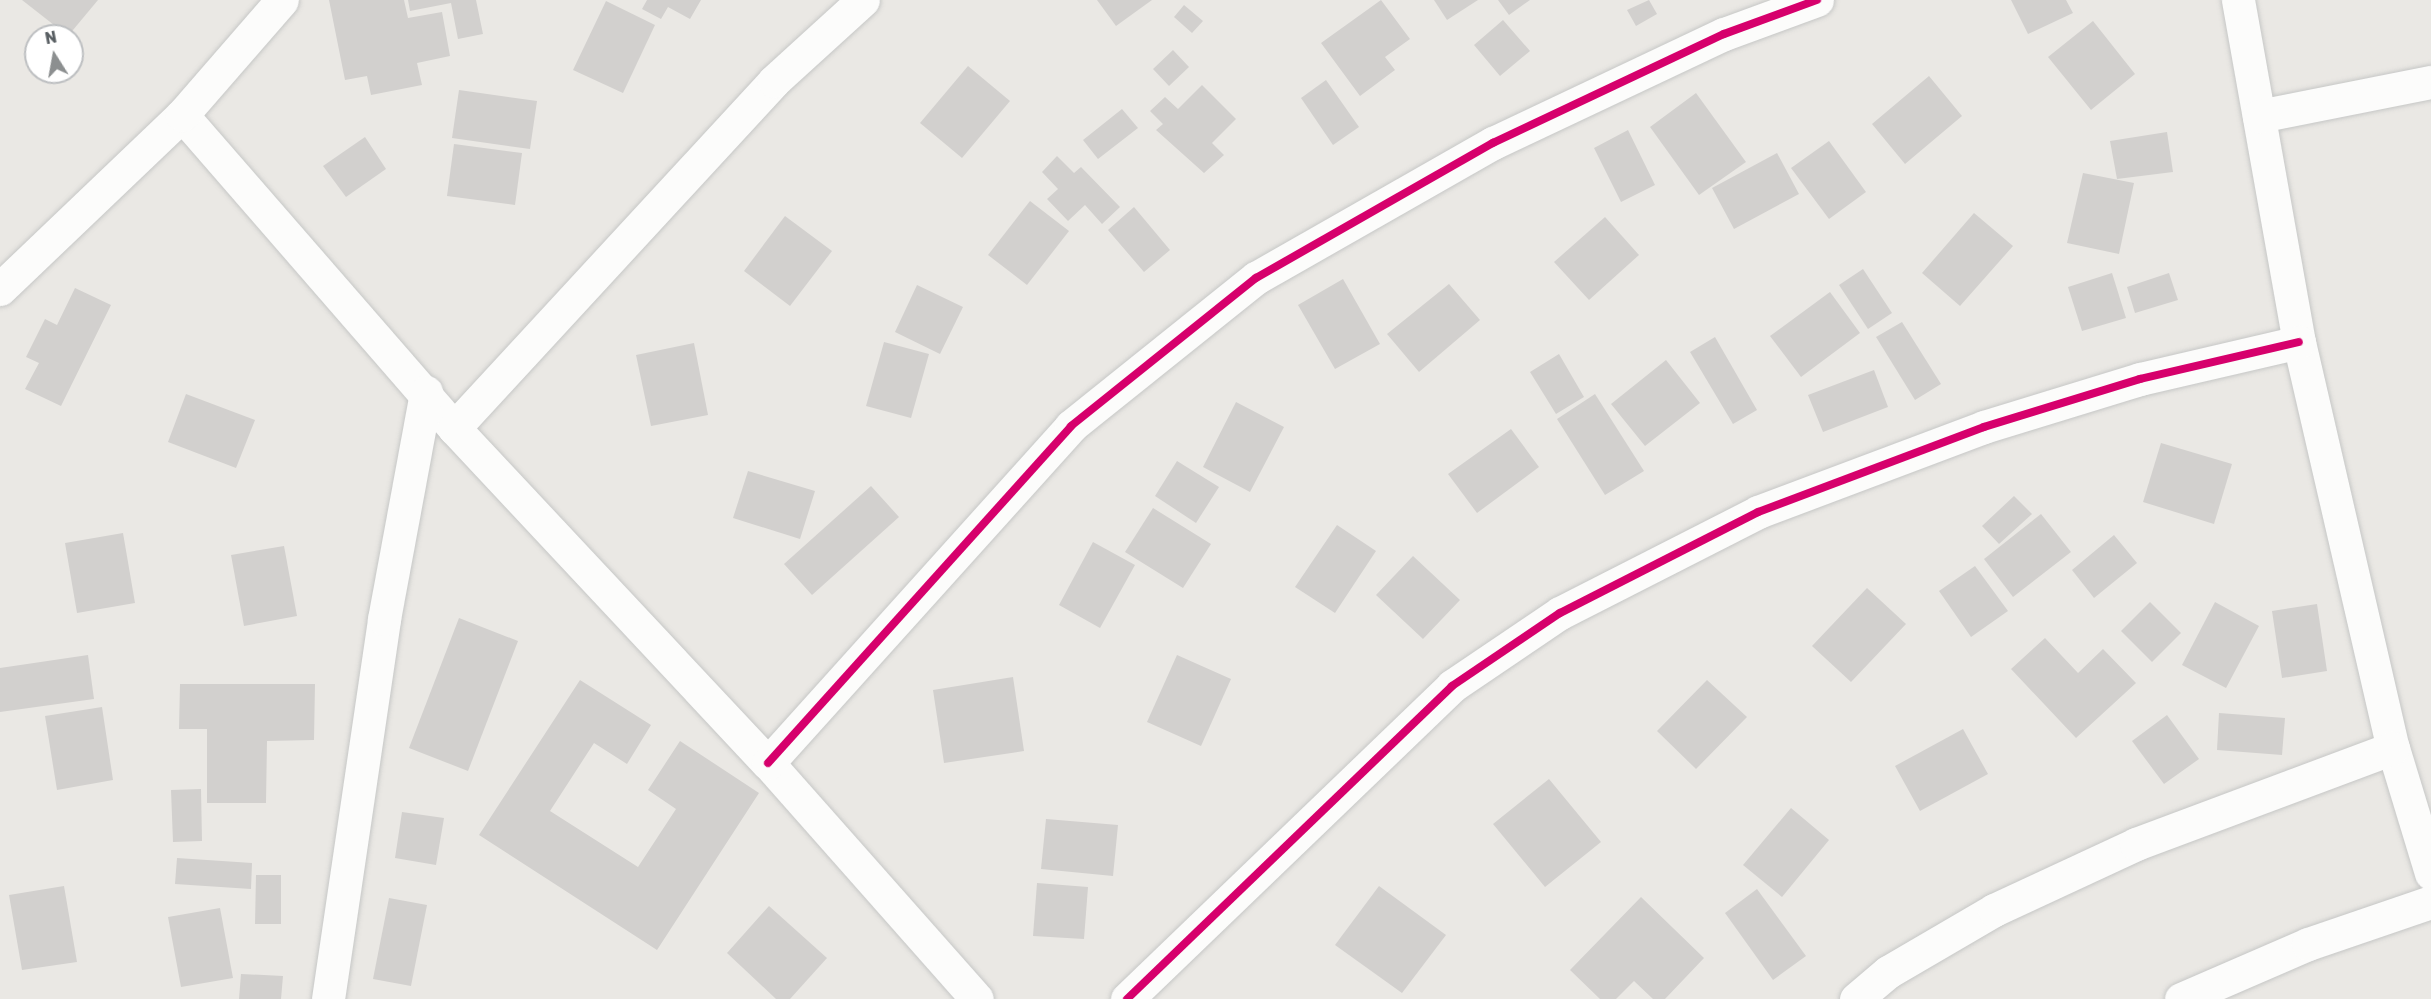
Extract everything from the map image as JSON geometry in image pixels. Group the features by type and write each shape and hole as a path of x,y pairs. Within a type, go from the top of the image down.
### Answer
{"street":[{"path":"0,289 182,115 282,0"},
{"path":"454,428 774,81 863,0"},
{"path":"768,763 1071,426 1256,278 1492,143 1724,33 1817,0"},
{"path":"2238,0 2299,342 2393,748 2431,873"},
{"path":"2259,116 2431,82"},
{"path":"182,115 426,392 454,428 768,763 977,999"},
{"path":"1127,999 1452,686 1560,613 1758,512 1984,428 2140,379 2299,342"},
{"path":"328,999 384,619 426,392"},
{"path":"1856,999 1887,972 2044,887 2136,844 2393,748"},
{"path":"2181,999 2308,944 2431,902"}],"building":[{"path":"22,0 98,0 78,24 53,24"},
{"path":"329,0 404,0 408,18 442,12 450,56 417,63 422,85 371,95 367,76 345,80"},
{"path":"408,0 476,0 483,34 458,39 451,3 410,11"},
{"path":"647,0 701,0 690,19 668,7 661,19 642,9"},
{"path":"1097,0 1152,0 1116,26"},
{"path":"1381,0 1410,39 1385,57 1395,70 1360,96 1321,43"},
{"path":"1434,0 1478,0 1447,20"},
{"path":"1498,0 1530,0 1509,15"},
{"path":"1649,0 1657,14 1636,26 1627,10"},
{"path":"2011,0 2066,0 2073,13 2028,34"},
{"path":"606,1 655,25 623,93 573,70"},
{"path":"1184,5 1203,21 1192,33 1174,17"},
{"path":"1503,20 1530,51 1500,76 1474,45"},
{"path":"2093,21 2135,74 2091,110 2048,57"},
{"path":"1173,50 1189,67 1169,86 1153,69"},
{"path":"968,66 1010,101 962,158 920,123"},
{"path":"1929,76 1962,116 1905,164 1872,124"},
{"path":"1326,80 1359,127 1333,145 1301,98"},
{"path":"1202,85 1236,119 1212,143 1224,155 1204,173 1156,130 1163,124 1150,111 1165,97 1178,109"},
{"path":"459,90 537,101 530,149 452,138"},
{"path":"1696,93 1746,162 1699,195 1650,127"},
{"path":"1122,109 1138,128 1098,159 1083,140"},
{"path":"1628,130 1655,185 1621,202 1594,148"},
{"path":"2167,132 2173,172 2117,179 2110,141"},
{"path":"365,137 386,169 346,197 323,166"},
{"path":"1829,141 1866,192 1829,219 1791,168"},
{"path":"454,144 522,153 515,205 447,196"},
{"path":"1777,153 1799,194 1734,229 1712,188"},
{"path":"1057,156 1074,173 1081,167 1120,207 1102,224 1085,205 1068,221 1047,199 1058,189 1042,172"},
{"path":"2083,173 2134,183 2119,254 2067,243"},
{"path":"1030,201 1069,231 1027,285 988,255"},
{"path":"1134,207 1170,250 1144,272 1108,230"},
{"path":"1974,213 2013,246 1960,306 1922,273"},
{"path":"785,216 832,251 790,306 744,271"},
{"path":"1605,217 1639,255 1589,300 1554,262"},
{"path":"1863,269 1892,313 1868,329 1839,285"},
{"path":"2112,273 2126,318 2082,331 2068,287"},
{"path":"2169,273 2178,300 2135,313 2127,287"},
{"path":"1343,279 1380,344 1335,369 1298,305"},
{"path":"1449,284 1480,320 1419,372 1387,334"},
{"path":"917,285 963,307 940,354 895,332"},
{"path":"75,288 111,305 61,406 25,389 39,363 26,357 45,319 57,325"},
{"path":"1830,292 1860,333 1801,377 1770,336"},
{"path":"1902,322 1941,384 1915,400 1876,337"},
{"path":"1715,337 1757,410 1733,424 1690,352"},
{"path":"884,342 929,354 911,418 866,406"},
{"path":"694,343 708,415 651,426 636,355"},
{"path":"1559,354 1584,397 1556,414 1530,372"},
{"path":"1666,360 1700,403 1645,446 1611,404"},
{"path":"1874,370 1888,407 1823,432 1808,395"},
{"path":"186,394 255,420 236,468 168,442"},
{"path":"1595,394 1644,471 1605,495 1557,419"},
{"path":"1236,402 1284,427 1250,492 1203,467"},
{"path":"1511,429 1539,467 1477,513 1448,474"},
{"path":"2161,443 2232,464 2214,524 2143,502"},
{"path":"1177,461 1219,487 1196,523 1155,496"},
{"path":"748,471 815,491 800,539 733,518"},
{"path":"871,486 899,517 812,595 784,564"},
{"path":"2014,496 2032,514 1999,544 1982,526"},
{"path":"1153,508 1211,544 1183,588 1125,552"},
{"path":"2041,514 2071,552 2013,597 1984,559"},
{"path":"1337,525 1376,551 1335,613 1295,587"},
{"path":"123,533 135,603 77,613 65,543"},
{"path":"2114,535 2137,563 2094,598 2072,570"},
{"path":"1093,542 1135,565 1100,628 1059,605"},
{"path":"284,546 297,616 244,626 231,555"},
{"path":"1413,556 1460,600 1423,639 1376,595"},
{"path":"1975,566 2008,611 1971,637 1939,591"},
{"path":"1867,588 1906,624 1851,682 1812,646"},
{"path":"2150,602 2181,633 2152,662 2121,631"},
{"path":"2215,602 2259,626 2226,688 2182,665"},
{"path":"2317,604 2327,671 2282,678 2272,611"},
{"path":"459,618 518,641 468,771 409,748"},
{"path":"2045,638 2078,673 2103,649 2136,683 2076,738 2011,669"},
{"path":"88,655 94,699 0,712 0,668"},
{"path":"1177,655 1231,679 1201,746 1147,722"},
{"path":"1013,677 1024,751 944,763 933,690"},
{"path":"580,680 651,725 627,764 594,743 550,811 638,867 676,809 648,790 680,741 759,793 657,950 479,835"},
{"path":"1707,680 1747,717 1696,769 1657,731"},
{"path":"180,684 315,684 314,740 267,741 266,803 207,803 207,729 179,729"},
{"path":"102,707 113,780 57,790 45,716"},
{"path":"2219,713 2285,718 2282,755 2217,750"},
{"path":"2167,715 2199,759 2164,784 2132,741"},
{"path":"1963,729 1988,774 1920,811 1895,766"},
{"path":"1549,779 1601,842 1545,887 1493,824"},
{"path":"201,789 202,841 173,842 171,790"},
{"path":"1791,808 1829,840 1782,897 1743,865"},
{"path":"402,812 444,818 436,865 395,858"},
{"path":"1046,819 1118,825 1113,876 1041,869"},
{"path":"177,858 252,863 251,889 175,884"},
{"path":"256,875 281,875 281,924 255,924"},
{"path":"1037,883 1088,887 1084,939 1033,936"},
{"path":"64,886 77,962 22,970 9,895"},
{"path":"1379,886 1446,935 1402,993 1335,945"},
{"path":"1757,889 1806,956 1773,980 1725,913"},
{"path":"1641,897 1704,958 1665,999 1653,999 1634,981 1616,999 1600,999 1570,970"},
{"path":"389,898 427,905 411,986 373,979"},
{"path":"769,906 827,958 790,999 776,999 727,953"},
{"path":"220,908 233,978 181,987 168,917"},
{"path":"241,974 283,976 281,999 239,999"}],"cycle path":[{"path":"768,763 1071,426 1256,278 1493,143 1724,34 1817,0"},
{"path":"1127,999 1452,686 1560,613 1758,512 1984,427 2140,379 2299,342"}]}
